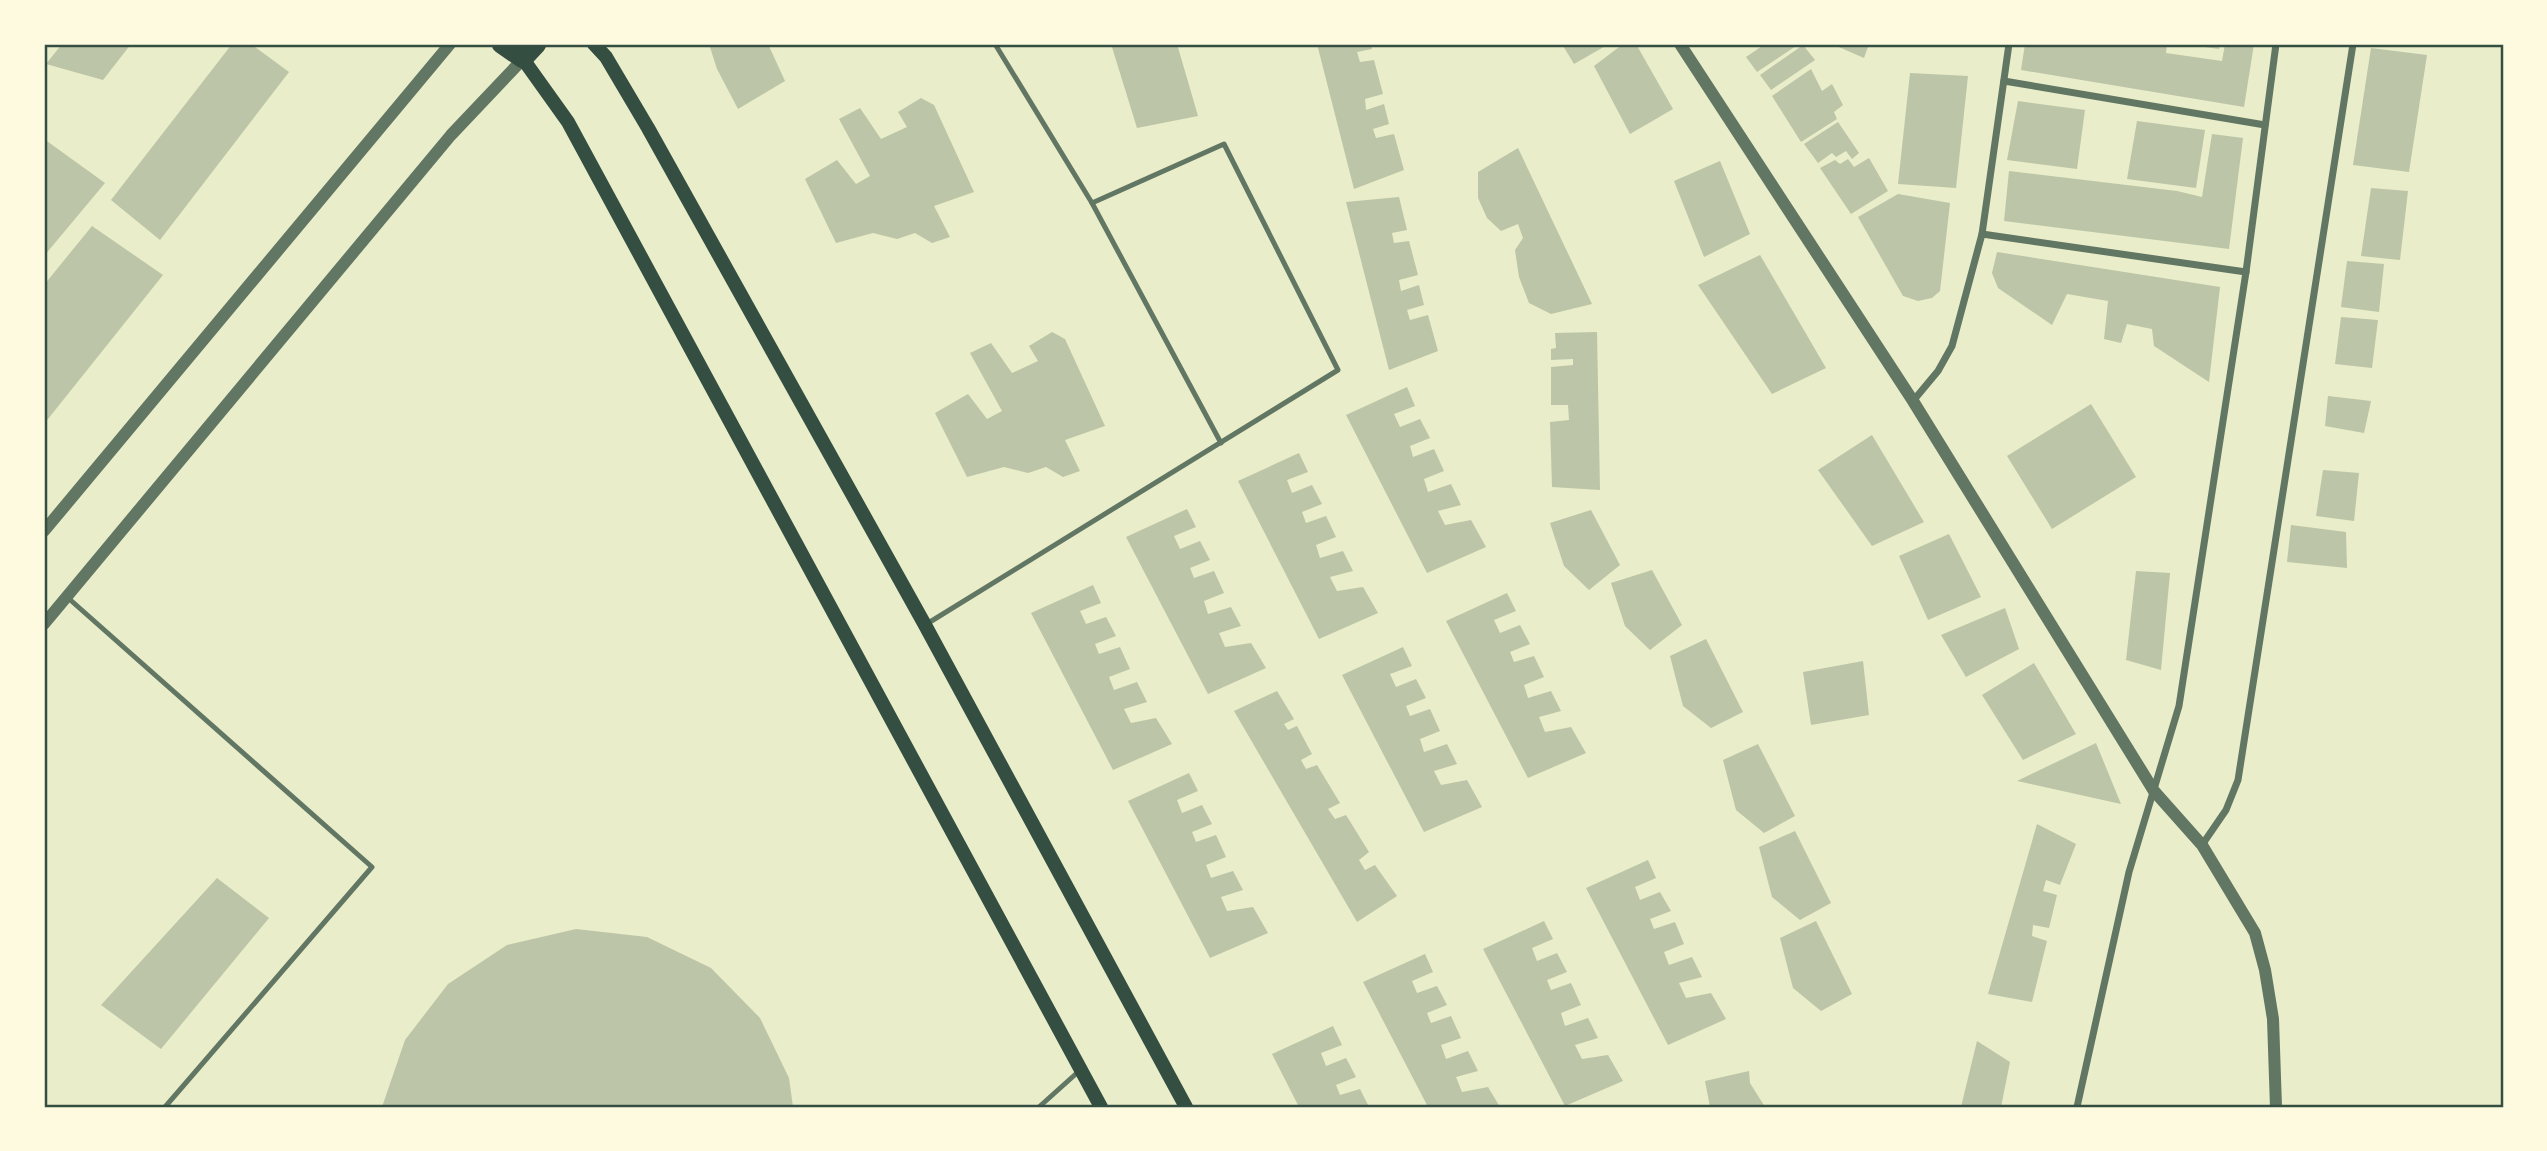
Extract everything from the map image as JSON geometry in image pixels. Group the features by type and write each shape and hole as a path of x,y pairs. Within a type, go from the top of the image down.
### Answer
{"highway":[{"path":"501,44 523,59 537,44"}],"main road":[{"path":"594,44 606,57 648,128 925,625 1186,1107"},
{"path":"523,59 568,122 1101,1107"}],"street":[{"path":"44,531 450,44"},
{"path":"1680,44 1913,401 2154,791 2203,845 2255,933 2273,1019 2276,1107"},
{"path":"1913,401 1938,371 1952,346 1982,234 2009,44"},
{"path":"2077,1107 2129,872 2179,706 2246,272 2276,44"},
{"path":"2203,845 2226,810 2238,780 2353,44"},
{"path":"44,624 451,135 523,59"},
{"path":"2004,81 2265,125"},
{"path":"1982,234 2246,272"}],"lane":[{"path":"995,44 1092,203 1222,443"},
{"path":"925,625 1338,370 1224,144 1092,203"},
{"path":"67,597 372,867 165,1107"},
{"path":"1039,1107 1081,1070"}],"building":[{"path":"62,44 131,44 103,80 46,64"},
{"path":"232,44 251,44 289,72 160,240 111,200"},
{"path":"709,44 768,44 785,81 738,109 717,69"},
{"path":"1111,44 1177,44 1198,116 1137,128"},
{"path":"1317,44 1371,44 1372,49 1357,52 1360,62 1374,60 1383,94 1365,99 1366,110 1384,104 1389,124 1373,129 1376,138 1394,134 1404,170 1354,189"},
{"path":"1562,44 1609,44 1574,64"},
{"path":"1623,44 1636,44 1673,109 1630,134 1594,66"},
{"path":"1765,44 1799,44 1757,72 1746,57"},
{"path":"1832,44 1869,44 1864,58"},
{"path":"2025,44 2167,44 2166,53 2222,61 2225,44 2254,44 2244,107 2021,70"},
{"path":"2183,44 2220,44 2219,49"},
{"path":"1803,45 1815,60 1771,90 1760,75"},
{"path":"2371,48 2427,55 2409,172 2353,165"},
{"path":"1811,69 1822,91 1832,84 1843,105 1834,112 1837,119 1801,142 1772,96"},
{"path":"1910,73 1968,76 1956,188 1898,184"},
{"path":"921,98 934,105 974,192 934,206 950,237 932,243 915,233 897,239 873,233 836,243 805,179 837,160 856,184 870,176 839,119 860,108 881,139 907,127 898,112"},
{"path":"2018,101 2085,110 2077,169 2007,160"},
{"path":"2137,121 2205,130 2196,188 2127,179"},
{"path":"1838,122 1859,153 1852,159 1846,151 1836,157 1832,153 1818,163 1804,144"},
{"path":"2212,134 2243,138 2229,249 2004,221 2009,171 2177,191 2202,197"},
{"path":"44,139 105,183 44,256"},
{"path":"1518,148 1592,304 1551,314 1529,303 1519,277 1515,250 1523,238 1518,224 1501,231 1487,218 1478,198 1478,172"},
{"path":"1869,158 1888,191 1851,214 1820,168 1835,160 1840,164 1848,159 1854,167"},
{"path":"1720,161 1750,234 1704,257 1674,181"},
{"path":"2371,188 2408,191 2400,260 2361,256"},
{"path":"1898,194 1950,203 1940,291 1932,298 1918,301 1903,296 1858,217"},
{"path":"1399,197 1407,230 1392,233 1394,243 1409,241 1418,275 1399,280 1401,291 1419,285 1424,305 1407,310 1410,320 1428,315 1438,351 1389,370 1346,202"},
{"path":"92,226 163,275 44,424 44,285"},
{"path":"1997,252 2220,287 2209,382 2154,346 2152,329 2127,324 2121,343 2104,339 2108,301 2067,294 2052,325 1998,288 1992,273"},
{"path":"1760,255 1826,368 1772,394 1698,285"},
{"path":"2347,261 2384,264 2379,312 2341,307"},
{"path":"2341,317 2378,320 2372,368 2335,364"},
{"path":"1052,332 1065,339 1105,426 1065,440 1080,471 1063,477 1046,467 1028,473 1004,467 967,477 935,413 968,394 987,419 1002,411 970,353 991,343 1012,373 1038,361 1029,346"},
{"path":"1597,332 1600,490 1552,487 1550,422 1569,420 1568,405 1551,405 1551,367 1573,365 1573,359 1551,360 1551,349 1556,348 1555,333"},
{"path":"1407,387 1415,406 1394,414 1400,427 1420,419 1430,438 1410,446 1413,457 1434,449 1444,471 1424,479 1428,492 1451,484 1461,505 1438,511 1445,525 1471,520 1486,547 1427,573 1346,415"},
{"path":"2328,396 2371,401 2364,433 2325,426"},
{"path":"2091,404 2136,477 2052,529 2007,456"},
{"path":"1872,435 1924,522 1872,546 1818,470"},
{"path":"1299,453 1308,472 1287,480 1292,493 1312,485 1322,504 1302,512 1306,523 1326,516 1336,537 1316,545 1320,558 1343,551 1353,571 1330,577 1337,591 1363,587 1378,613 1319,639 1238,481"},
{"path":"2323,470 2359,473 2354,521 2316,516"},
{"path":"1187,509 1196,527 1174,536 1180,549 1200,541 1210,560 1190,568 1194,578 1214,571 1224,593 1204,601 1208,614 1231,607 1241,626 1219,633 1225,647 1251,643 1266,668 1208,694 1126,537"},
{"path":"1591,510 1620,565 1589,590 1564,566 1550,523"},
{"path":"2291,525 2346,532 2347,568 2287,562"},
{"path":"1949,534 1981,597 1928,620 1899,556"},
{"path":"1652,570 1682,625 1650,650 1625,626 1611,583"},
{"path":"2136,571 2170,573 2161,670 2126,660"},
{"path":"1093,585 1101,603 1080,611 1086,624 1106,617 1116,636 1095,644 1099,654 1120,647 1130,669 1109,677 1114,690 1137,682 1147,702 1124,709 1131,723 1156,718 1172,744 1113,770 1031,613"},
{"path":"1507,593 1516,611 1494,620 1500,633 1520,625 1530,644 1510,652 1514,662 1534,656 1544,677 1524,685 1528,698 1551,691 1561,711 1539,717 1545,732 1571,727 1586,753 1528,778 1446,621"},
{"path":"2005,608 2019,649 1966,677 1941,635"},
{"path":"1706,639 1743,712 1711,728 1683,706 1670,656"},
{"path":"1403,647 1412,666 1390,674 1396,687 1416,679 1426,698 1406,706 1410,716 1430,709 1440,731 1420,739 1424,752 1447,744 1457,764 1434,771 1441,785 1467,780 1482,807 1424,832 1342,675"},
{"path":"1863,661 1869,715 1811,725 1803,672"},
{"path":"2034,663 2076,734 2023,760 1982,695"},
{"path":"1277,691 1294,719 1284,724 1288,730 1297,726 1312,754 1301,760 1306,769 1317,765 1340,803 1328,809 1335,819 1346,815 1369,852 1359,860 1365,870 1375,865 1397,896 1357,922 1234,711"},
{"path":"2096,743 2121,804 2017,781"},
{"path":"1758,744 1795,816 1764,833 1736,810 1723,760"},
{"path":"1189,773 1198,791 1177,800 1182,813 1202,805 1212,824 1192,832 1196,842 1216,835 1226,857 1206,865 1211,878 1233,871 1243,890 1221,897 1227,911 1253,907 1268,933 1210,958 1128,801"},
{"path":"2037,824 2076,844 2060,885 2046,880 2043,891 2057,895 2049,928 2033,925 2032,936 2047,941 2032,1002 1988,994"},
{"path":"1795,831 1831,903 1800,920 1772,897 1759,847"},
{"path":"1648,860 1656,878 1635,887 1640,900 1660,892 1671,911 1650,919 1654,929 1675,922 1684,944 1664,952 1669,965 1692,957 1702,977 1679,983 1686,998 1711,993 1726,1019 1668,1045 1586,888"},
{"path":"217,878 269,918 161,1049 101,1005"},
{"path":"1544,921 1553,939 1532,948 1537,961 1557,953 1567,972 1547,980 1551,990 1571,983 1581,1005 1561,1013 1565,1026 1588,1018 1598,1038 1575,1045 1582,1059 1608,1055 1623,1081 1565,1106 1483,949"},
{"path":"1816,921 1852,994 1821,1011 1793,988 1780,938"},
{"path":"576,929 647,937 711,968 760,1018 789,1078 793,1107 382,1107 405,1040 448,984 507,945"},
{"path":"1425,954 1433,972 1412,981 1417,993 1437,986 1447,1005 1427,1013 1431,1023 1451,1016 1461,1038 1441,1045 1446,1059 1468,1051 1478,1071 1456,1077 1462,1092 1488,1087 1500,1107 1428,1107 1363,982"},
{"path":"1333,1026 1342,1045 1321,1053 1326,1066 1346,1058 1356,1077 1336,1085 1340,1095 1360,1089 1369,1107 1299,1107 1272,1054"},
{"path":"1977,1041 2010,1062 2001,1107 1961,1107"},
{"path":"1749,1071 1750,1083 1765,1107 1710,1107 1705,1081"}]}
